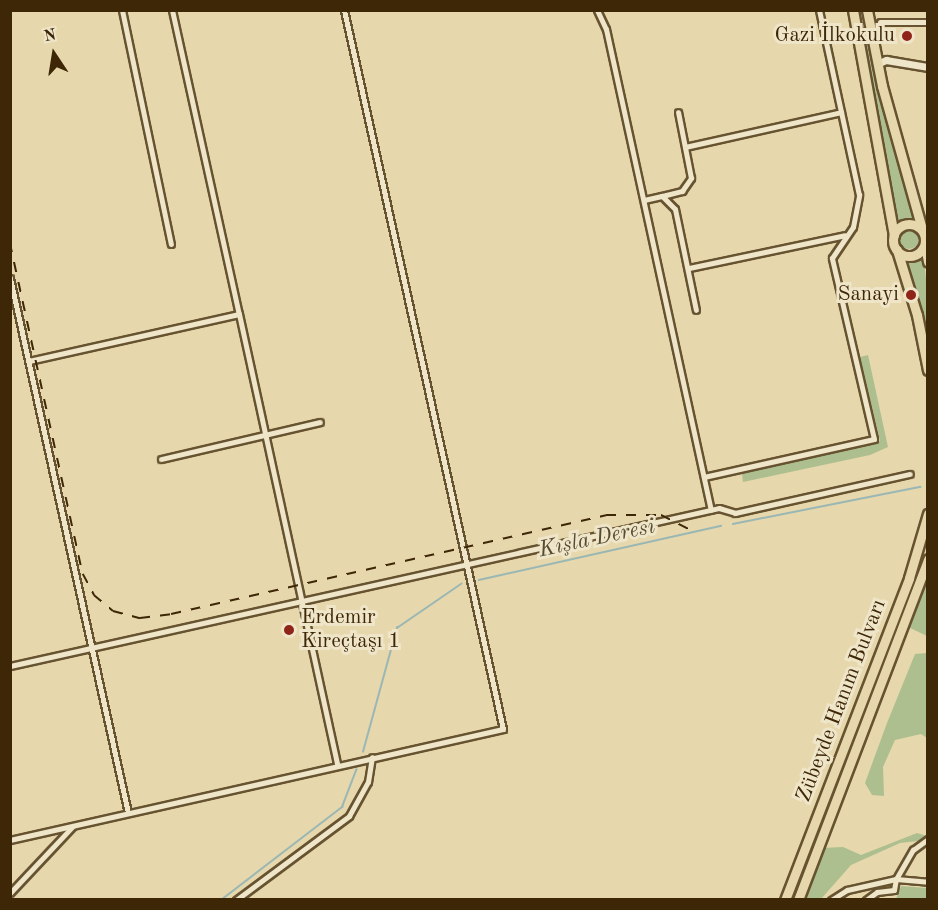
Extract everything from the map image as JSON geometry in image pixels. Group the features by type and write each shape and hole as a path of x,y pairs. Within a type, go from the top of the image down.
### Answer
{"highway":[{"path":"853,10 897,250 917,315 927,370"},
{"path":"867,10 882,86 922,229 927,262"},
{"path":"894,235 903,224 913,224 922,229"},
{"path":"897,250 912,256 925,246"},
{"name":"Zübeyde Hanım Bulvarı","path":"785,900 909,578 927,514"},
{"name":"Zübeyde Hanım Bulvarı","path":"798,900 927,559"}],"street":[{"path":"122,10 171,244"},
{"path":"172,10 337,765"},
{"path":"10,840 503,729 344,10"},
{"path":"597,10 606,28 711,510"},
{"path":"704,477 874,439 832,258 858,212 859,195 819,10"},
{"path":"880,22 927,22"},
{"path":"879,63 886,60 927,67"},
{"path":"644,200 682,191 691,178 678,112"},
{"path":"685,147 841,112"},
{"path":"662,196 675,209 696,310"},
{"path":"688,268 846,235"},
{"path":"10,278 128,813"},
{"path":"29,361 239,314"},
{"path":"161,459 320,422"},
{"path":"10,666 719,508 735,513 910,474"},
{"path":"236,900 349,816 368,782 372,757"},
{"path":"10,893 73,826"},
{"path":"866,900 877,892 894,890 896,879 913,850 927,839"},
{"path":"831,900 847,891 896,879 927,882"}],"green space":[{"path":"865,36 902,169 917,221 897,225"},
{"path":"909,229 916,232 919,239 916,246 909,249 902,246 899,239 902,232"},
{"path":"923,255 928,293 927,350 904,259"},
{"path":"868,355 888,447 870,455 743,482 742,474 880,441 860,357"},
{"path":"927,573 926,600 927,636 908,627"},
{"path":"927,653 927,738 921,734 895,740 883,767 884,796 872,795 865,783 887,723 915,654"},
{"path":"917,833 927,836 927,840 900,843 851,865 821,899 805,900 822,848 843,847 861,855"},
{"path":"901,886 927,888 927,899 896,899"}],"waterway":[{"name":"Kışla Deresi","path":"733,524 920,487"},
{"name":"Kışla Deresi","path":"479,580 721,526"},
{"name":"Kışla Deresi","path":"363,752 397,628 461,584"},
{"name":"Kışla Deresi","path":"221,900 342,807 356,770"}],"railway":[{"path":"10,243 83,574 94,595 113,611 140,618 171,614 606,515 661,515 690,530"}],"place":[{"name":"Gazi İlkokulu","path":"907,36"},
{"name":"Sanayi","path":"911,295"},
{"name":"Erdemir Kireçtaşı 1","path":"289,630"}]}
